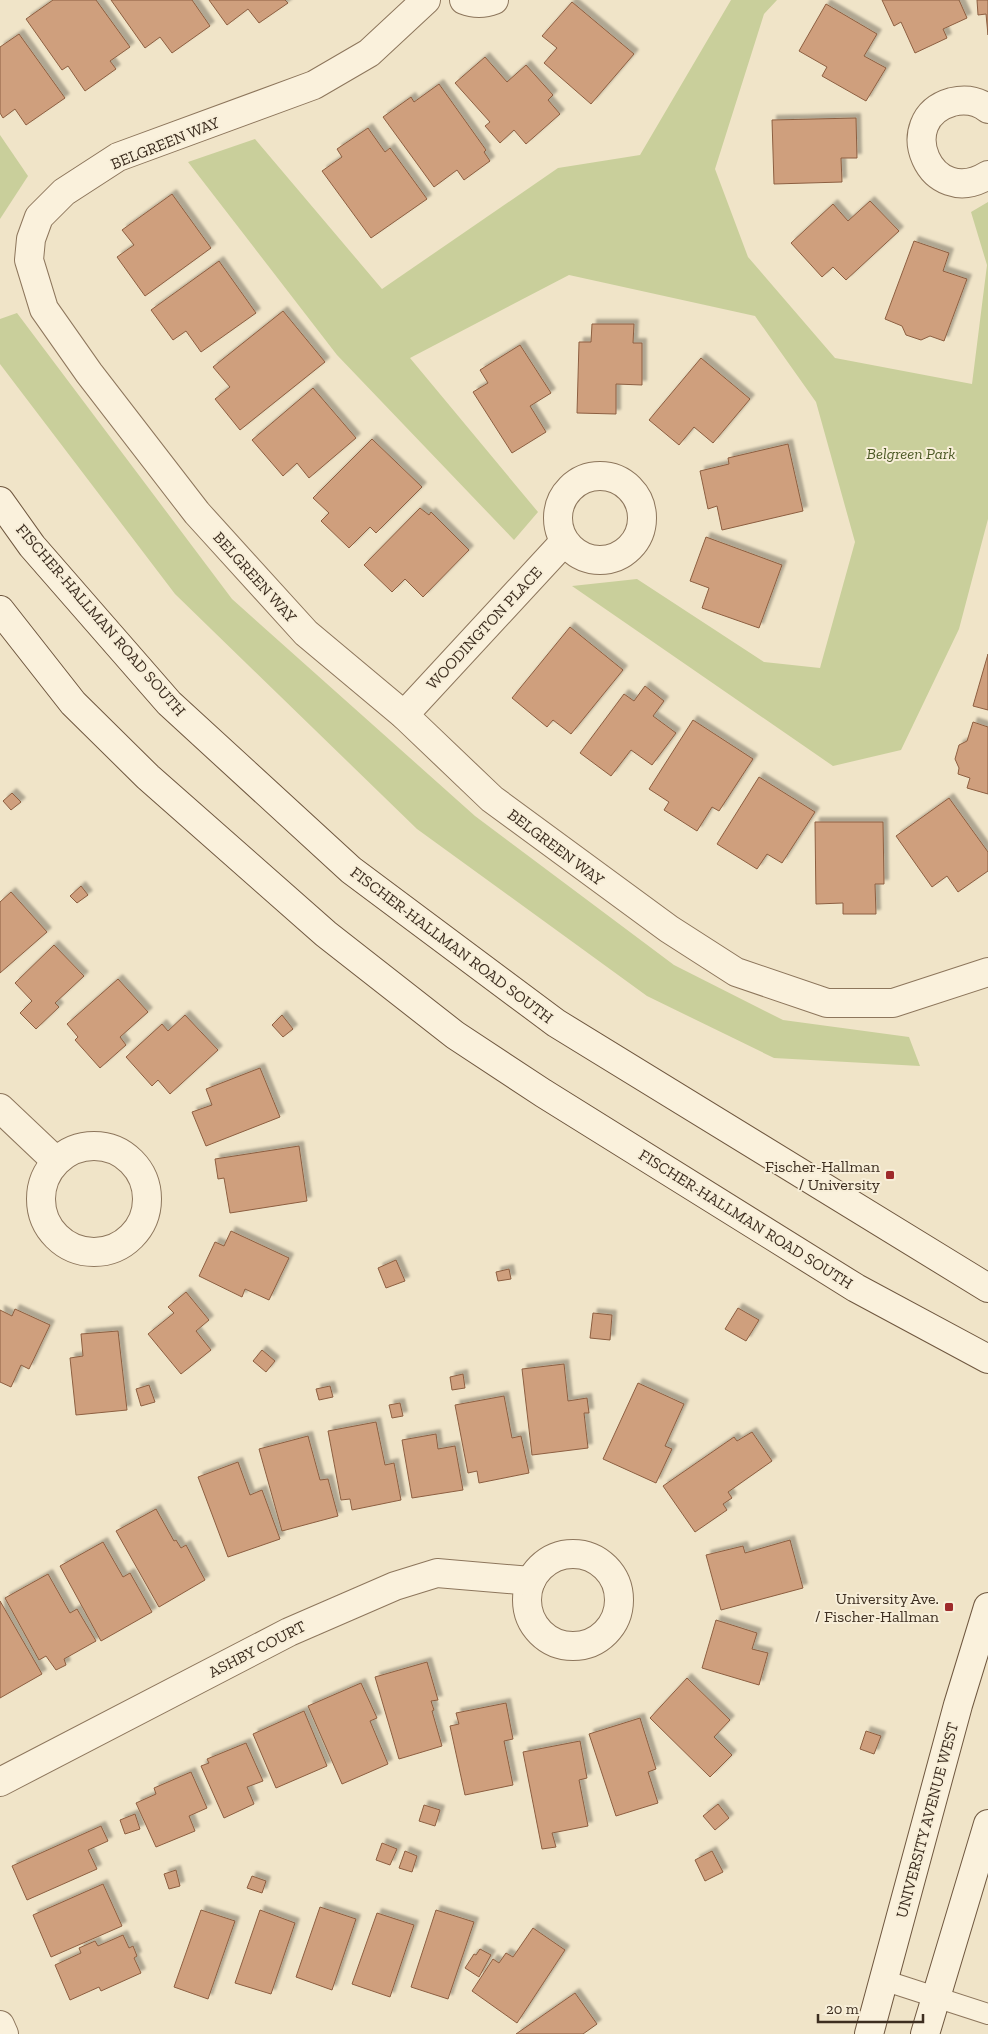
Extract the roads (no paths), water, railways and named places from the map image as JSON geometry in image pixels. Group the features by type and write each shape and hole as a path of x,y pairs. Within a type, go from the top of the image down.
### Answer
{"main road":[{"name":"BELGREEN WAY","path":"426,0 369,53 314,85 118,157 64,192 39,217 31,240 29,260 44,309 89,373 197,513 306,633 404,715 492,799 668,929 736,972 827,1004 893,1004 988,972"},
{"path":"464,0 471,3 486,3 494,0"},
{"path":"988,109 969,100 944,104 934,112 923,127 921,149 928,165 939,176 952,182 965,184 979,181 988,175"},
{"name":"FISCHER-HALLMAN ROAD SOUTH","path":"0,500 32,546 169,703 351,870 556,1023 988,1288"},
{"name":"WOODINGTON PLACE","path":"404,715 564,542"},
{"name":"FISCHER-HALLMAN ROAD SOUTH","path":"0,610 73,702 148,777 326,934 455,1035 543,1093 856,1288 988,1359"},
{"path":"0,1108 56,1161"},
{"name":"ASHBY COURT","path":"0,1782 289,1632 395,1586 437,1574 531,1582"},
{"name":"UNIVERSITY AVENUE WEST","path":"869,2034 958,1705 988,1607"},
{"path":"925,2034 988,1824"},
{"path":"0,2025 4,2034"}],"lane":[{"path":"883,1980 988,2014"}],"place":[{"name":"Fischer-Hallman / University","path":"890,1175"},
{"name":"University Ave. / Fischer-Hallman","path":"949,1607"}],"park label":[{"name":"Belgreen Park","path":"911,453"}]}
